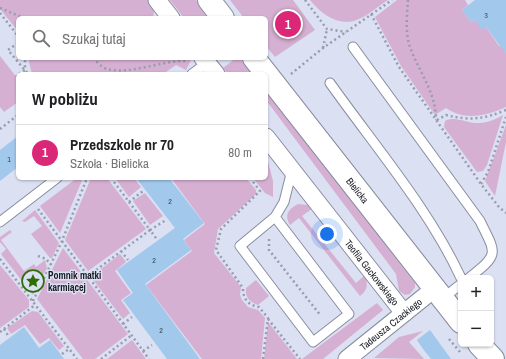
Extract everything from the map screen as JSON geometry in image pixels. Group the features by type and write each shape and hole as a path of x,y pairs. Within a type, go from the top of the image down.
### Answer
{"street":[{"path":"156,0 170,16"},
{"path":"208,0 220,16"},
{"name":"Bielicka","path":"256,60 265,72"},
{"name":"Bielicka","path":"268,76 458,318"},
{"name":"Teofila Gackowskiego","path":"268,140 404,313"},
{"name":"Tadeusza Czackiego","path":"347,359 404,313 438,294"},
{"path":"482,347 493,359"}],"lane":[{"path":"352,46 480,221 491,243 493,255 490,261 473,275"},
{"path":"196,72 209,65"},
{"path":"330,83 419,206 446,248 460,275"},
{"path":"271,220 349,314 313,342 240,246 271,220 284,202 292,170"},
{"path":"0,222 54,180"},
{"path":"438,294 458,285"}],"path":[{"path":"305,0 327,29 347,32"},
{"path":"280,91 285,78 323,48 392,0"},
{"path":"408,0 408,30 410,46 428,84 436,108 436,120"},
{"path":"0,8 19,16"},
{"path":"0,13 16,33"},
{"path":"371,14 399,67 481,184 499,207 506,213"},
{"path":"323,48 327,29"},
{"path":"16,44 8,50 16,59"},
{"path":"16,60 25,70"},
{"path":"25,60 25,70"},
{"path":"95,60 106,69 126,70 185,61 209,65"},
{"path":"436,120 446,115 471,119 485,118 506,110"},
{"path":"481,184 488,172 506,116"},
{"path":"0,129 16,117"},
{"path":"33,301 62,242 86,180"},
{"path":"112,180 156,238"},
{"path":"129,202 143,191"},
{"path":"35,205 149,359"},
{"path":"88,276 150,230 166,220"},
{"path":"271,220 269,250 322,316"},
{"path":"121,251 128,260"},
{"path":"38,256 46,259 51,265"},
{"path":"0,259 76,359"},
{"path":"0,332 35,305"},
{"path":"123,324 132,317"},
{"path":"268,318 300,359"},
{"path":"4,329 9,337"},
{"path":"101,359 132,336"},
{"path":"143,351 152,345"},
{"path":"62,354 69,349"}],"shaded area":[{"path":"0,0 150,0 155,5 153,16 16,16 16,29 0,9"},
{"path":"170,0 196,0 208,16 182,16"},
{"path":"230,0 293,0 315,30 275,57 268,48 268,16 242,16"},
{"path":"310,0 388,0 363,17 345,22 338,21 325,15"},
{"path":"397,0 465,0 468,5 462,10 471,22 475,20 486,27 499,46 506,41 506,107 491,113 476,116 460,115 446,108 435,115 401,66 375,17"},
{"path":"0,56 16,76 16,103 4,112 0,107"},
{"path":"28,60 191,60 186,70 176,65 166,72 32,72"},
{"path":"233,60 242,60 250,72 226,72 223,68"},
{"path":"268,94 415,283 415,287 410,294 405,295 399,291 396,274 268,103"},
{"path":"503,115 487,165 483,171 477,172 444,127 445,121 449,119 457,119 482,123"},
{"path":"506,125 506,142 495,196 485,181"},
{"path":"268,162 273,181 273,197 265,193 255,180 268,180"},
{"path":"74,180 82,180 60,233 40,206"},
{"path":"90,180 109,180 146,229 88,271 65,240"},
{"path":"116,180 136,180 141,187 129,197"},
{"path":"172,180 248,180 256,190 256,194 218,229 214,253 241,287 240,295 242,300 248,307 258,310 265,318 261,359 202,359 146,285 192,251 184,240 205,224"},
{"path":"145,193 163,216 150,225 133,201"},
{"path":"298,204 308,205 313,208 302,216 356,283 365,275 367,287 365,292 360,296 299,218 290,225 287,215 289,210"},
{"path":"35,210 59,243 52,258 50,258 31,234 42,226 34,216 25,222 22,221"},
{"path":"10,230 12,232 1,240 24,271 34,264 36,267 45,260 47,268 33,295 1,254 6,249 0,242 0,237"},
{"path":"63,248 128,334 95,359 83,359 37,299"},
{"path":"120,254 126,262 115,271 131,293 121,300 130,313 123,319 91,277"},
{"path":"0,265 29,300 29,307 0,328"},
{"path":"256,280 269,296 258,305 248,299 246,294 246,288"},
{"path":"377,303 383,310 323,359 302,359"},
{"path":"32,311 38,312 64,346 59,350 49,338 40,344 25,325 11,334 7,328"},
{"path":"268,322 297,359 264,359"},
{"path":"423,331 409,342 424,359 374,358 399,337"},
{"path":"132,340 146,359 107,359"}],"building":[{"path":"475,0 506,0 506,54 486,27 482,30 475,20 471,22 462,10"},
{"path":"16,138 16,169 0,181 0,150"},
{"path":"138,180 171,180 204,223 183,239 191,250 145,284 200,359 167,359 123,300 133,293 117,270 175,228"},
{"path":"24,327 39,348 50,340 64,359 0,359 0,345"},
{"path":"430,330 451,359 431,359 423,349 417,340"}],"place":[{"name":"Przedszkole nr 70","path":"288,24"},
{"name":"Pomnik matki karmiącej","path":"33,281"}]}
